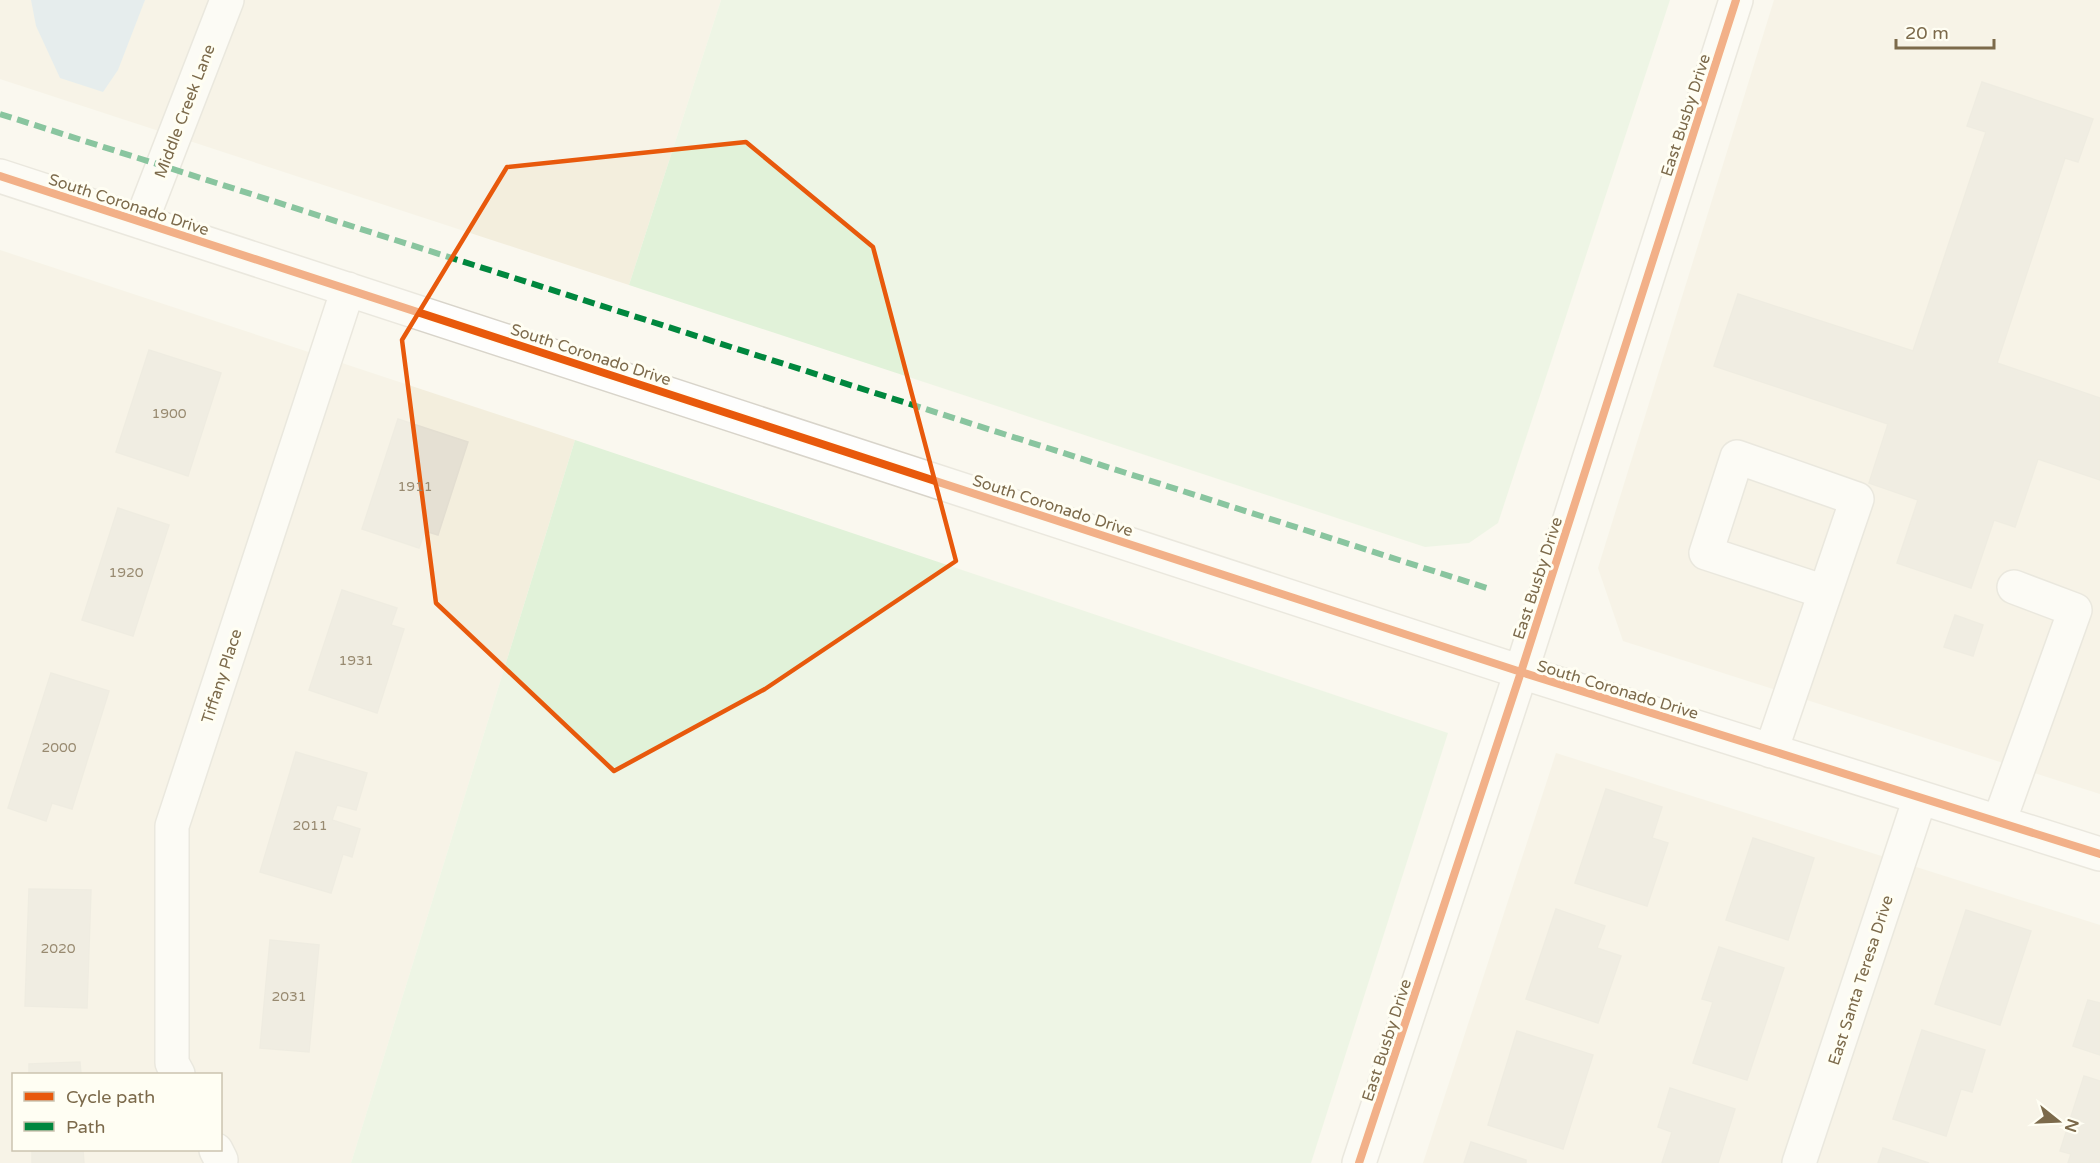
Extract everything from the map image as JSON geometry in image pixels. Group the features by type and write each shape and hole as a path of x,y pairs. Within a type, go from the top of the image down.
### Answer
{"street":[{"name":"Middle Creek Lane","path":"141,222 227,0"},
{"name":"East Busby Drive","path":"1359,1163 1521,672 1736,0"},
{"name":"South Coronado Drive","path":"0,176 1521,672 2100,854"},
{"name":"Tiffany Place","path":"177,1073 172,1063 172,826 348,289"},
{"path":"1771,751 1857,499 1737,458 1706,554 1825,592"},
{"path":"1999,822 2075,610 2014,586"},
{"name":"East Santa Teresa Drive","path":"1799,1163 1920,798"}],"highlighted area":[{"path":"746,142 873,247 956,561 765,689 614,771 436,603 402,340 507,167"}],"shaded area":[{"path":"0,0 721,0 629,285 0,79"},
{"path":"1774,0 2100,0 2100,794 1623,641 1598,568"},
{"path":"0,250 575,440 351,1163 0,1163"},
{"path":"1556,753 2100,925 2100,1163 1423,1163"}],"green space":[{"path":"721,0 1670,0 1498,523 1469,543 1425,547 629,285"},
{"path":"575,440 1448,733 1311,1163 351,1163"}],"water":[{"path":"31,0 145,0 118,70 103,92 60,78 36,26"}],"building":[{"path":"1982,82 2093,119 2078,162 2065,158 1997,363 2100,398 2100,480 2038,459 2015,527 1994,520 1971,588 1897,563 1918,500 1869,483 1888,424 1714,366 1738,294 1913,351 1986,132 1967,126"},
{"path":"149,350 221,373 188,476 116,452"},
{"path":"398,419 468,442 438,535 425,531 419,548 362,529"},
{"path":"118,508 169,525 133,636 82,620"},
{"path":"342,590 397,608 391,625 404,629 377,713 309,690"},
{"path":"1955,615 1983,625 1973,656 1944,647"},
{"path":"51,673 109,691 72,809 52,803 46,821 8,808"},
{"path":"296,752 367,773 356,810 337,805 332,820 360,829 352,857 343,854 331,893 260,872"},
{"path":"1606,789 1662,807 1652,838 1668,843 1647,906 1575,883"},
{"path":"1753,838 1814,858 1788,940 1726,920"},
{"path":"29,889 91,890 87,1008 25,1006"},
{"path":"1556,909 1605,926 1597,948 1621,956 1598,1023 1526,999"},
{"path":"1966,910 2031,931 2000,1025 1935,1004"},
{"path":"270,940 319,945 309,1052 260,1048"},
{"path":"1719,947 1784,968 1747,1080 1693,1063 1713,1002 1702,999"},
{"path":"2088,1000 2100,1003 2100,1055 2073,1046"},
{"path":"1922,1030 1985,1050 1972,1092 1961,1089 1946,1136 1893,1119"},
{"path":"1517,1031 1593,1055 1563,1149 1488,1125"},
{"path":"80,1062 81,1073 29,1073 29,1064"},
{"path":"2084,1076 2100,1081 2100,1163 2068,1163 2071,1154 2060,1151"},
{"path":"1670,1088 1735,1109 1718,1163 1662,1163 1672,1132 1658,1127"},
{"path":"1471,1142 1526,1160 1526,1163 1464,1163"},
{"path":"1883,1148 1929,1163 1878,1163"},
{"path":"32,1151 83,1151 84,1163 32,1163"}],"marked path":[{"path":"0,114 1490,589"}],"cycle path":[{"path":"1359,1163 1521,672 1736,0"},
{"path":"0,176 1521,672 2100,854"}]}
